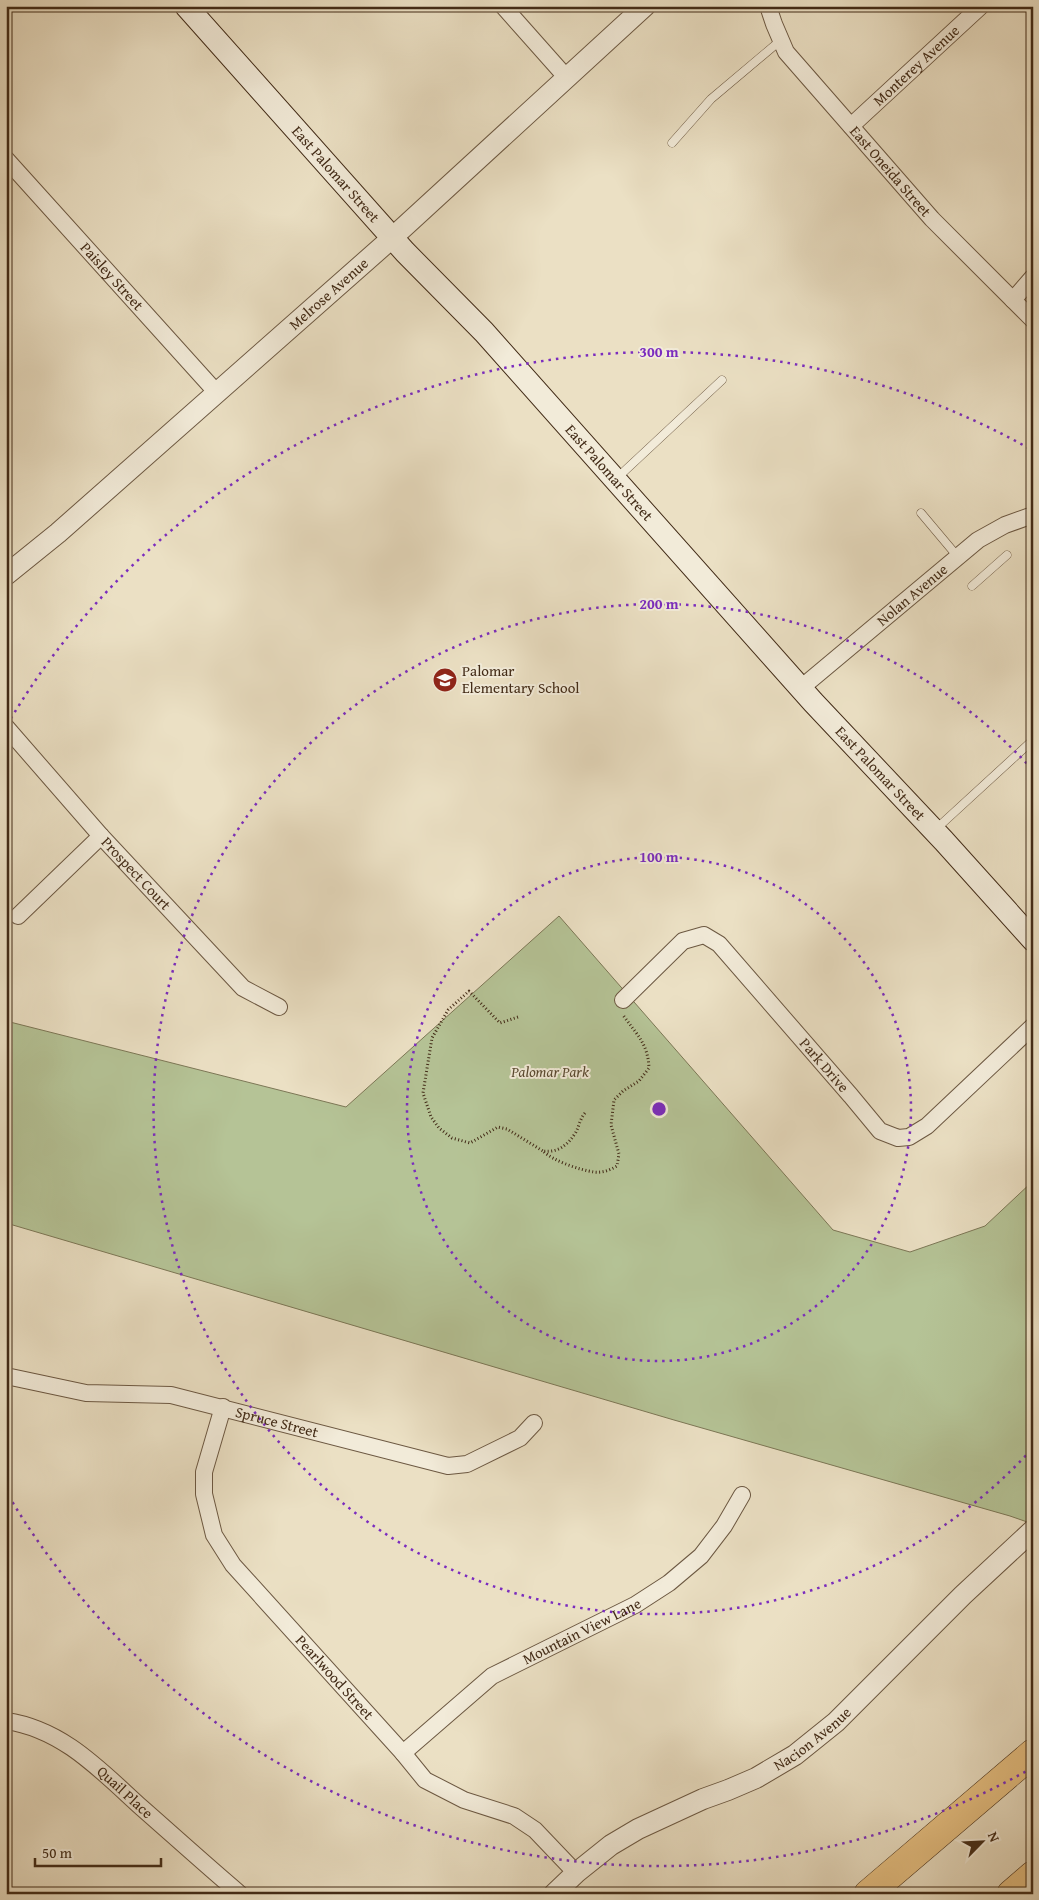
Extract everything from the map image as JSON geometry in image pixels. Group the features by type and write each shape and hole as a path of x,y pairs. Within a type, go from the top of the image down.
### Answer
{"highway":[{"path":"868,1894 1033,1753"},
{"path":"1011,1894 1033,1875"}],"main road":[{"name":"East Palomar Street","path":"186,6 392,238 484,332 801,688 1033,940"}],"street":[{"path":"503,6 566,77"},
{"name":"Melrose Avenue","path":"6,575 43,546 392,238 645,6"},
{"name":"East Oneida Street","path":"768,6 786,52 932,219 1033,320"},
{"name":"Monterey Avenue","path":"851,126 981,6"},
{"name":"Paisley Street","path":"6,160 217,393"},
{"path":"1013,300 1033,277"},
{"name":"Nolan Avenue","path":"801,688 978,540 1005,525 1033,514"},
{"name":"Prospect Court","path":"6,727 101,836 243,988 279,1007"},
{"path":"18,916 101,836"},
{"name":"Park Drive","path":"621,1005 683,940 704,935 719,944 880,1132 898,1138 909,1137 927,1126 1033,1026"},
{"name":"Spruce Street","path":"6,1376 86,1393 171,1394 448,1466 466,1464 520,1438 534,1423"},
{"name":"Pearlwood Street","path":"223,1407 204,1472 204,1494 214,1535 233,1565 403,1753 425,1780 464,1800 514,1816 535,1830 576,1873"},
{"name":"Mountain View Lane","path":"403,1753 492,1676 635,1605 669,1583 701,1556 724,1526 742,1495"},
{"name":"Nacion Avenue","path":"554,1894 576,1873 611,1845 638,1829 703,1798 756,1778 795,1755 836,1722 963,1595 1033,1530"},
{"name":"Quail Place","path":"6,1721 25,1724 56,1737 99,1768 240,1894"}],"lane":[{"path":"672,143 711,99 781,40"},
{"path":"615,480 722,380"},
{"path":"921,513 958,557"},
{"path":"972,586 1007,555"},
{"path":"934,831 1033,740"}],"path":[{"path":"518,1017 500,1023 469,991 448,1010 432,1038 423,1093 431,1117 439,1128 452,1138 470,1143 498,1127 507,1129 548,1156 559,1161 595,1172 608,1171 617,1166 619,1154 611,1125 614,1100 623,1091 639,1081 649,1068 649,1056 640,1036 621,1005"},
{"path":"543,1151 553,1152 561,1148 576,1132 581,1117 585,1113"}],"green space":[{"name":"Palomar Park","path":"559,916 833,1230 910,1252 985,1226 1033,1181 1033,1524 6,1223 6,1021 346,1107"}],"place":[{"name":"Palomar Elementary School","path":"445,680"}]}
